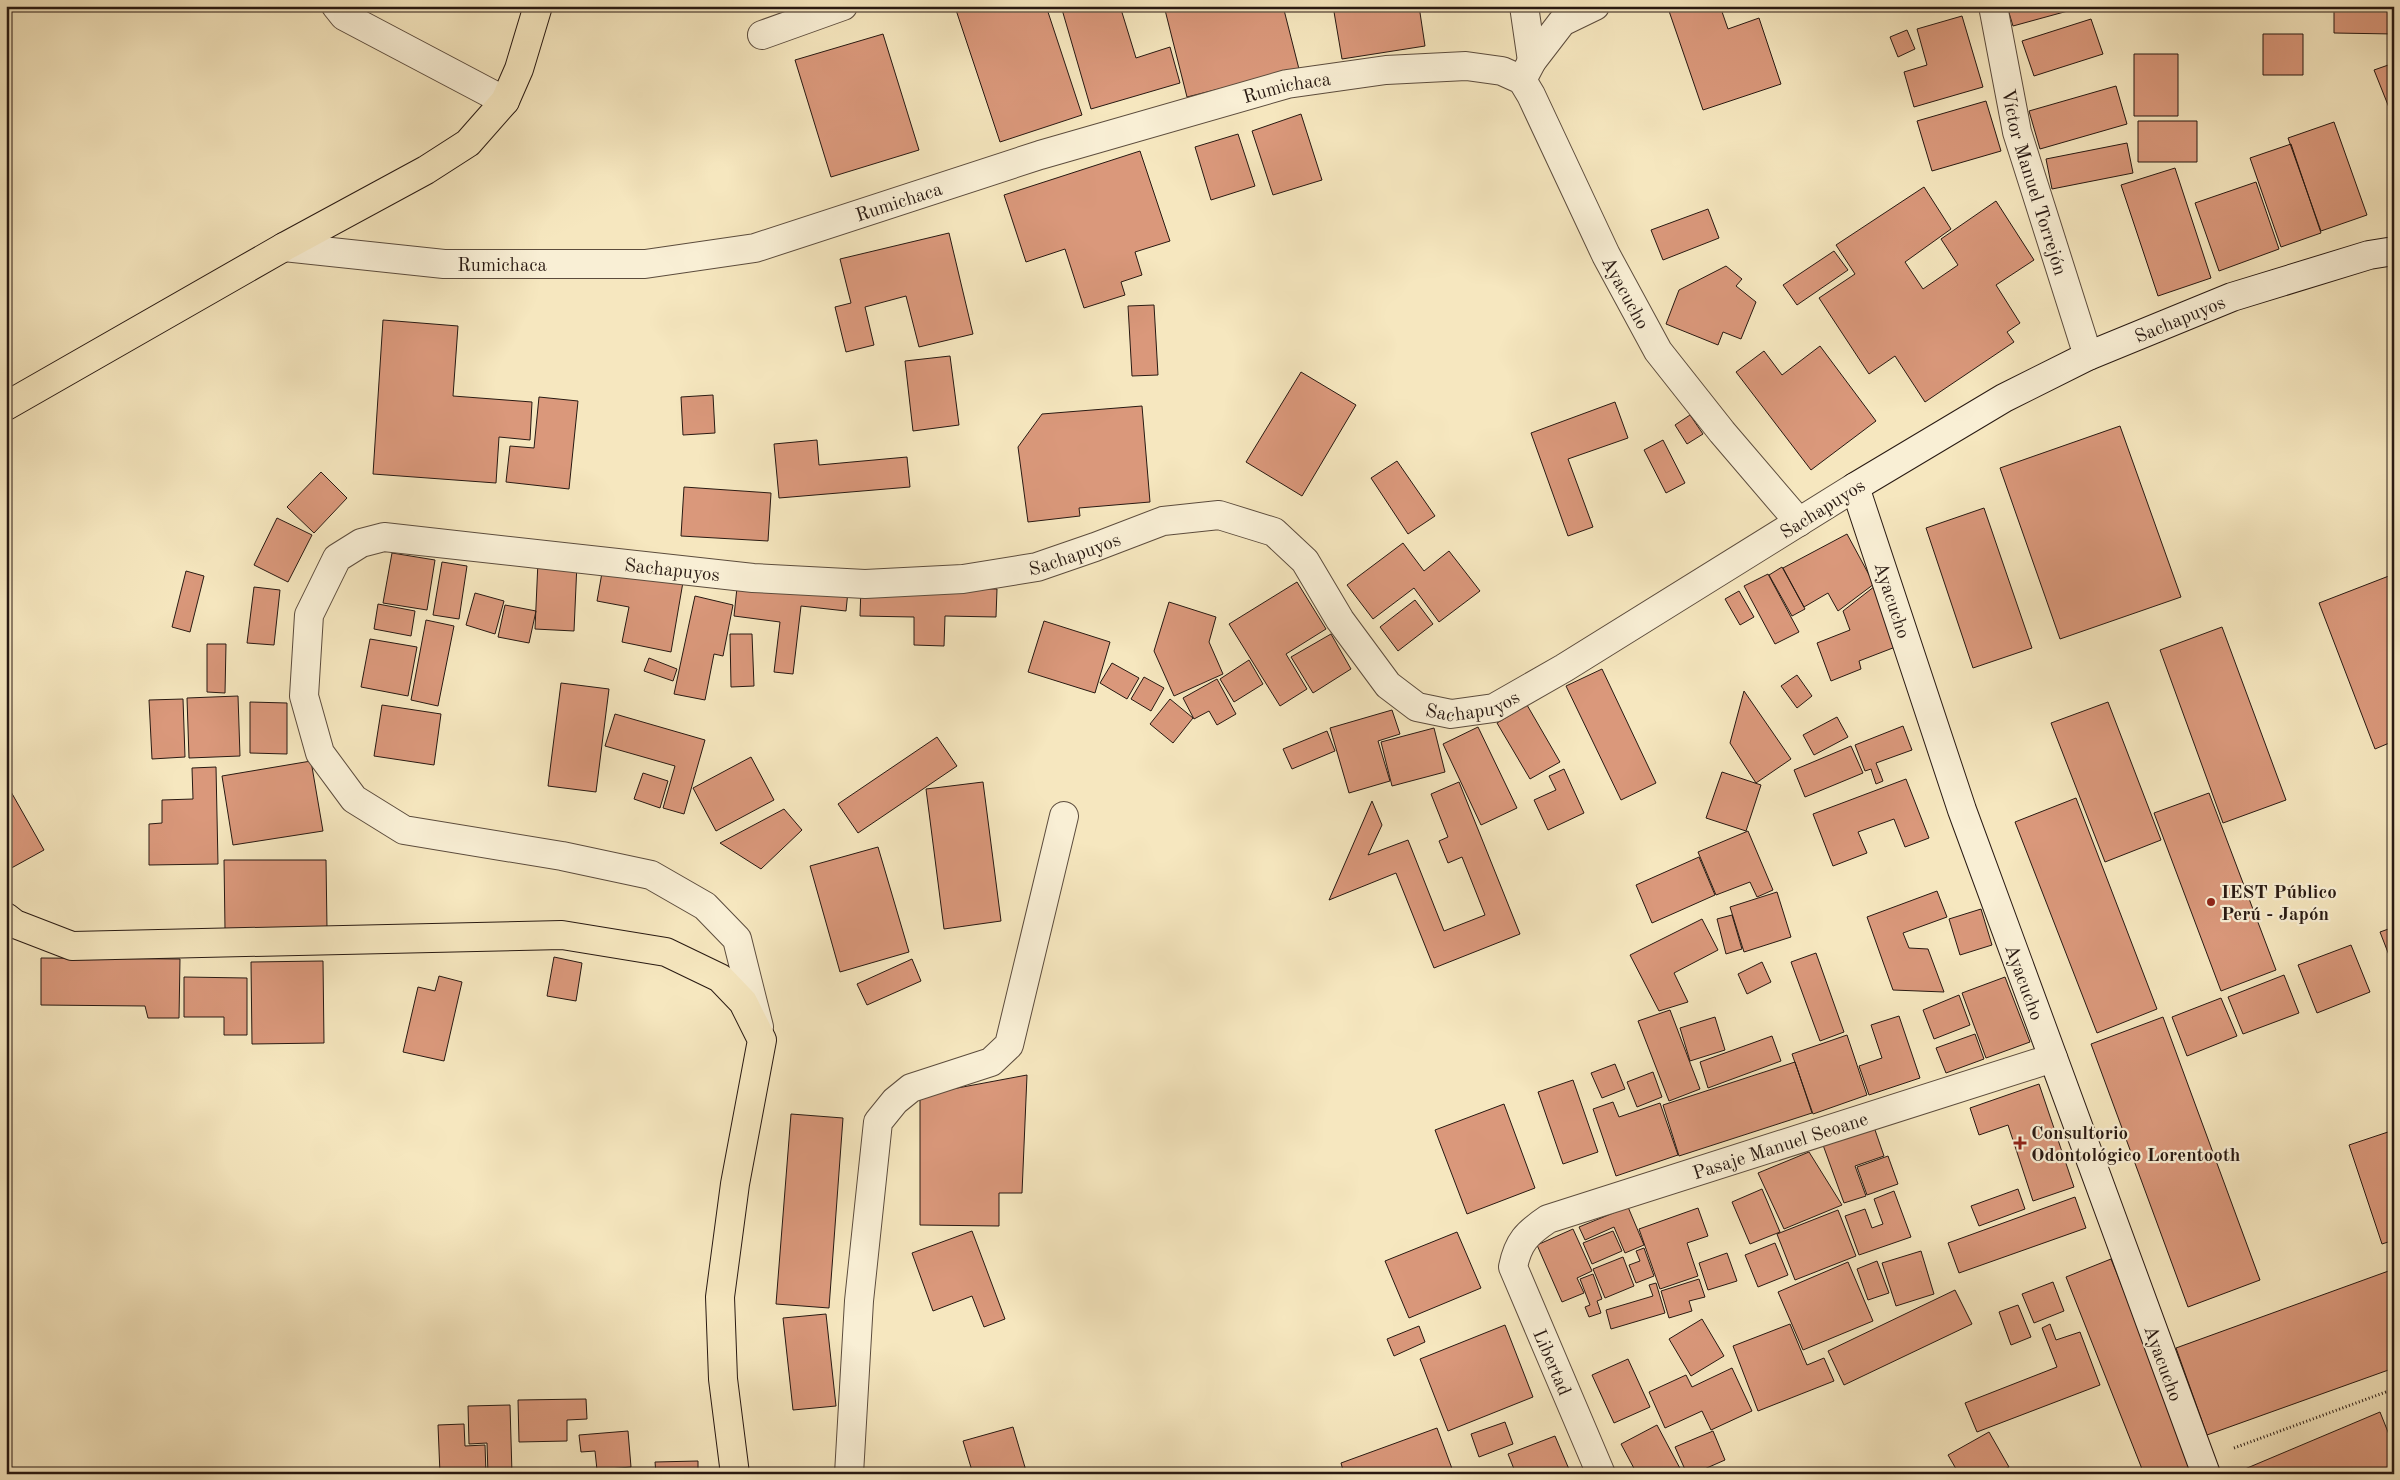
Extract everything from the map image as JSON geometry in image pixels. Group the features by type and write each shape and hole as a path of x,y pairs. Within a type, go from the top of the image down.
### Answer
{"highway":[{"path":"6,406 284,247 426,170 468,143 505,101 519,69 538,6"},
{"path":"6,916 15,924 72,946 572,936 666,952 720,978 742,1002 762,1040 735,1184 720,1296 723,1379 735,1474"}],"street":[{"path":"336,6 344,16 505,101"},
{"path":"762,35 843,6"},
{"name":"Ayacucho","path":"1524,6 1518,71 1606,255 1658,351 1722,432 1799,522"},
{"path":"1518,71 1562,22 1595,6"},
{"name":"Víctor Manuel Torrejón","path":"1993,6 2017,132 2088,356"},
{"name":"Rumichaca","path":"284,247 444,264 654,263 755,248 1040,155 1287,84 1386,70 1466,66 1518,71"},
{"path":"2381,253 2394,266"},
{"name":"Sachapuyos","path":"762,1040 750,984 737,939 706,906 651,875 562,856 404,830 354,799 320,753 304,696 309,615 337,558 361,543 384,537 753,578 865,584 963,580 1037,567 1095,548 1163,521 1219,515 1274,532 1305,561 1340,620 1388,685 1417,707 1450,714 1494,708 1564,668 1855,487 2004,398 2088,356 2232,297 2381,253"},
{"name":"Ayacucho","path":"1855,487 1962,810 2203,1467"},
{"path":"849,1474 859,1301 878,1122 895,1101 911,1088 991,1062 1009,1045 1064,816"},
{"name":"Pasaje Manuel Seoane","path":"1517,1248 1532,1230 1548,1220 2052,1058"},
{"name":"Libertad","path":"1517,1248 1513,1267 1601,1474"}],"path":[{"path":"2203,1467 2394,1389"}],"building":[{"path":"1046,6 1082,115 1000,142 955,7"},
{"path":"1061,6 1120,6 1136,58 1170,47 1180,83 1091,109"},
{"path":"1164,6 1283,6 1299,69 1187,97"},
{"path":"1333,6 1419,6 1425,46 1342,59"},
{"path":"1682,6 1720,6 1728,29 1759,18 1781,84 1703,110 1669,11"},
{"path":"2007,6 2086,6 2013,26"},
{"path":"2275,6 2333,6 2333,9 2275,8"},
{"path":"2334,6 2394,6 2394,34 2334,33"},
{"path":"1962,16 1983,87 1914,107 1904,72 1927,65 1917,29"},
{"path":"2091,19 2103,54 2034,76 2022,41"},
{"path":"1907,30 1915,49 1898,57 1890,37"},
{"path":"883,34 919,150 831,177 795,60"},
{"path":"2263,34 2303,34 2303,75 2263,75"},
{"path":"2134,54 2178,54 2178,116 2134,116"},
{"path":"2394,63 2394,114 2392,115 2374,70"},
{"path":"2116,86 2127,124 2040,149 2029,111"},
{"path":"1986,101 2001,151 1932,171 1917,121"},
{"path":"1301,114 1322,180 1273,195 1252,131"},
{"path":"2138,121 2197,121 2197,162 2138,162"},
{"path":"2334,122 2367,215 2321,231 2288,138"},
{"path":"1238,134 1255,186 1211,200 1195,147"},
{"path":"2127,143 2133,173 2052,189 2046,159"},
{"path":"2291,144 2321,233 2281,247 2250,158"},
{"path":"1140,151 1170,241 1135,252 1142,275 1121,282 1125,295 1084,308 1065,249 1026,262 1004,195"},
{"path":"2175,168 2211,278 2158,296 2121,185"},
{"path":"2256,182 2279,249 2219,271 2195,203"},
{"path":"1924,187 1951,229 1905,262 1923,289 1958,265 1941,239 1996,201 2034,260 1996,285 2020,323 2007,332 2014,342 1925,402 1895,356 1869,374 1819,298 1855,274 1836,245"},
{"path":"1708,209 1719,238 1663,260 1651,230"},
{"path":"949,233 973,334 919,347 906,296 865,307 874,345 846,352 835,307 851,303 840,259"},
{"path":"1834,251 1848,270 1797,305 1783,285"},
{"path":"1726,266 1742,279 1736,286 1756,302 1741,339 1723,332 1718,345 1666,324 1679,290"},
{"path":"1154,305 1158,375 1132,376 1128,306"},
{"path":"383,320 458,326 453,396 532,402 530,440 499,437 496,483 373,474"},
{"path":"1820,346 1876,421 1811,470 1736,372 1764,351 1782,375"},
{"path":"950,356 959,425 913,431 905,361"},
{"path":"1301,372 1356,405 1302,496 1246,462"},
{"path":"713,395 715,433 683,435 681,397"},
{"path":"539,397 578,401 569,489 506,482 510,446 534,448"},
{"path":"1615,402 1628,438 1568,459 1593,527 1568,536 1531,433"},
{"path":"1142,406 1150,502 1079,508 1080,516 1028,522 1018,447 1042,414"},
{"path":"1690,415 1703,434 1687,444 1675,425"},
{"path":"2120,426 2181,597 2060,639 2000,468"},
{"path":"817,440 819,465 907,457 910,487 779,498 774,444"},
{"path":"1663,440 1685,483 1666,493 1644,450"},
{"path":"1397,461 1435,516 1408,534 1371,478"},
{"path":"321,472 347,498 314,533 287,507"},
{"path":"684,487 771,493 768,541 681,536"},
{"path":"1984,508 2032,648 1973,668 1926,528"},
{"path":"277,518 312,535 288,582 254,565"},
{"path":"1847,534 1874,584 1838,611 1828,593 1804,607 1783,568"},
{"path":"1403,543 1424,571 1449,551 1480,591 1439,622 1414,588 1373,619 1347,585"},
{"path":"392,553 435,560 427,610 383,603"},
{"path":"538,561 577,563 574,631 535,629"},
{"path":"442,562 467,566 459,619 433,615"},
{"path":"603,567 683,582 671,652 622,642 629,607 597,601"},
{"path":"1782,567 1805,609 1792,616 1769,575"},
{"path":"186,571 204,576 190,632 172,627"},
{"path":"1768,574 1799,632 1775,644 1744,586"},
{"path":"2394,574 2394,741 2375,749 2319,603"},
{"path":"738,578 848,591 846,611 801,606 793,674 774,672 780,622 734,616"},
{"path":"1297,582 1326,629 1286,654 1307,689 1280,706 1229,624"},
{"path":"1875,586 1898,646 1859,661 1861,669 1831,681 1817,643 1850,630 1843,611"},
{"path":"254,587 280,590 274,645 247,643"},
{"path":"861,587 997,589 996,617 945,616 944,646 914,645 914,617 860,616"},
{"path":"1739,591 1754,617 1740,625 1725,599"},
{"path":"475,593 504,601 495,634 466,625"},
{"path":"695,596 733,605 723,656 714,654 705,700 674,694"},
{"path":"1415,600 1433,624 1398,651 1380,627"},
{"path":"1169,602 1216,617 1209,642 1223,674 1174,696 1154,651"},
{"path":"378,604 415,611 411,636 374,629"},
{"path":"505,605 536,611 529,643 498,637"},
{"path":"426,620 454,626 438,706 411,700"},
{"path":"1044,621 1110,642 1095,693 1028,672"},
{"path":"2222,627 2286,800 2223,823 2160,650"},
{"path":"730,634 752,634 754,686 731,687"},
{"path":"1331,634 1351,669 1313,693 1291,657"},
{"path":"370,639 417,647 408,696 361,687"},
{"path":"207,644 226,644 225,693 207,692"},
{"path":"649,658 677,669 673,681 644,671"},
{"path":"1249,660 1263,684 1234,702 1220,679"},
{"path":"1112,663 1139,678 1127,699 1100,683"},
{"path":"1602,669 1656,783 1621,800 1566,686"},
{"path":"1797,675 1812,696 1797,708 1781,686"},
{"path":"1144,677 1164,688 1151,711 1131,699"},
{"path":"1217,679 1236,714 1217,725 1209,711 1194,719 1183,698"},
{"path":"561,683 609,689 596,792 548,786"},
{"path":"1744,691 1791,759 1756,783 1730,743"},
{"path":"238,696 240,756 189,758 187,698"},
{"path":"183,699 185,757 152,759 149,700"},
{"path":"1170,699 1193,718 1173,743 1150,724"},
{"path":"250,702 287,703 287,754 250,753"},
{"path":"2108,702 2161,840 2105,862 2051,723"},
{"path":"382,705 441,714 434,765 374,756"},
{"path":"1527,705 1560,762 1530,779 1497,723"},
{"path":"1392,710 1400,734 1378,741 1390,781 1349,793 1330,728"},
{"path":"615,714 705,740 684,814 663,808 675,766 605,746"},
{"path":"1837,717 1848,737 1814,755 1803,735"},
{"path":"1903,726 1912,750 1876,763 1883,781 1876,784 1871,769 1865,771 1855,745"},
{"path":"1478,727 1517,808 1481,825 1443,744"},
{"path":"1434,728 1445,772 1392,786 1381,742"},
{"path":"1327,731 1335,751 1292,769 1283,749"},
{"path":"937,737 957,766 858,833 838,804"},
{"path":"1851,746 1863,773 1805,797 1794,770"},
{"path":"751,757 774,800 716,831 693,788"},
{"path":"311,761 323,831 233,845 222,776"},
{"path":"216,767 218,864 149,865 149,824 162,823 162,800 193,799 192,768"},
{"path":"1564,769 1584,813 1548,830 1534,800 1556,790 1549,776"},
{"path":"1722,772 1761,785 1746,831 1706,818"},
{"path":"643,773 668,781 660,808 634,799"},
{"path":"1906,779 1929,838 1905,847 1894,819 1858,832 1867,853 1833,866 1813,814"},
{"path":"983,782 1001,921 944,929 926,789"},
{"path":"1459,782 1520,934 1434,968 1396,873 1329,900 1372,801 1382,825 1368,855 1408,840 1444,931 1485,915 1462,857 1448,863 1439,841 1448,837 1431,794"},
{"path":"6,783 44,850 6,871"},
{"path":"2209,793 2276,970 2221,991 2154,813"},
{"path":"2076,798 2157,1009 2097,1033 2015,822"},
{"path":"784,809 802,830 761,869 720,843"},
{"path":"1748,831 1773,890 1757,897 1750,882 1716,895 1698,852"},
{"path":"878,847 909,952 840,972 810,866"},
{"path":"1699,857 1715,895 1652,923 1636,885"},
{"path":"224,860 326,860 327,929 225,929"},
{"path":"1937,891 1947,917 1903,933 1909,948 1928,949 1944,992 1893,990 1867,917"},
{"path":"1777,892 1791,937 1744,952 1730,907"},
{"path":"1981,909 1992,945 1960,955 1949,919"},
{"path":"1732,915 1742,949 1726,954 1717,919"},
{"path":"1702,919 1718,950 1674,973 1688,1002 1659,1011 1630,955"},
{"path":"2394,927 2394,968 2380,932"},
{"path":"2351,945 2370,992 2317,1013 2298,965"},
{"path":"1816,953 1844,1032 1820,1041 1791,962"},
{"path":"554,957 582,963 576,1001 547,996"},
{"path":"41,958 180,959 179,1018 148,1018 145,1006 41,1005"},
{"path":"912,959 921,981 867,1005 857,984"},
{"path":"323,961 324,1043 252,1044 251,962"},
{"path":"1762,962 1771,982 1747,994 1738,974"},
{"path":"2284,975 2299,1013 2243,1034 2228,997"},
{"path":"439,976 462,982 444,1061 403,1052 418,987 435,991"},
{"path":"184,977 247,978 247,1035 224,1035 224,1017 184,1017"},
{"path":"2005,977 2030,1042 1986,1058 1962,993"},
{"path":"1959,995 1970,1025 1934,1039 1923,1010"},
{"path":"2221,998 2237,1036 2187,1056 2172,1017"},
{"path":"1670,1010 1700,1089 1669,1101 1638,1021"},
{"path":"1899,1016 1920,1078 1869,1095 1859,1066 1882,1058 1871,1025"},
{"path":"1715,1017 1725,1050 1690,1061 1680,1028"},
{"path":"2163,1017 2260,1280 2188,1307 2091,1044"},
{"path":"1975,1034 1984,1059 1946,1073 1936,1048"},
{"path":"1847,1035 1867,1095 1813,1114 1792,1054"},
{"path":"1772,1036 1781,1061 1708,1088 1700,1062"},
{"path":"1795,1062 1812,1113 1679,1156 1663,1105"},
{"path":"1615,1064 1625,1089 1602,1098 1591,1073"},
{"path":"1653,1072 1662,1097 1637,1107 1627,1082"},
{"path":"1027,1075 1022,1193 999,1193 999,1226 920,1225 920,1095"},
{"path":"1573,1080 1598,1152 1563,1164 1538,1092"},
{"path":"2039,1084 2074,1187 2033,1201 2008,1125 1979,1135 1970,1108"},
{"path":"1613,1102 1619,1117 1660,1103 1678,1155 1616,1176 1593,1109"},
{"path":"1504,1104 1535,1188 1467,1214 1435,1130"},
{"path":"791,1114 843,1118 829,1308 776,1304"},
{"path":"1874,1127 1884,1156 1855,1166 1866,1196 1844,1203 1823,1145"},
{"path":"2394,1130 2394,1240 2382,1244 2349,1145"},
{"path":"1809,1152 1842,1205 1784,1229 1758,1173"},
{"path":"1888,1156 1898,1184 1867,1195 1857,1167"},
{"path":"1762,1189 1780,1232 1750,1244 1732,1202"},
{"path":"2018,1189 2025,1209 1979,1226 1971,1206"},
{"path":"1894,1191 1911,1237 1859,1255 1845,1216 1865,1209 1872,1228 1883,1224 1874,1199"},
{"path":"2075,1197 2086,1228 1959,1273 1948,1243"},
{"path":"1628,1207 1644,1245 1625,1253 1614,1227 1585,1240 1579,1227"},
{"path":"1698,1208 1708,1236 1687,1243 1698,1276 1660,1289 1639,1229"},
{"path":"1838,1210 1856,1256 1795,1280 1777,1234"},
{"path":"1573,1229 1592,1271 1577,1278 1584,1293 1562,1302 1537,1245"},
{"path":"972,1231 1005,1319 984,1327 972,1296 933,1311 912,1253"},
{"path":"1613,1231 1622,1251 1592,1264 1583,1243"},
{"path":"1457,1232 1481,1288 1409,1318 1385,1261"},
{"path":"1775,1243 1788,1275 1758,1287 1745,1255"},
{"path":"1644,1248 1654,1276 1636,1283 1629,1265 1640,1261 1636,1251"},
{"path":"1921,1251 1934,1294 1896,1306 1882,1263"},
{"path":"1727,1253 1737,1281 1708,1290 1699,1263"},
{"path":"1623,1257 1634,1286 1605,1298 1593,1269"},
{"path":"2111,1259 2197,1474 2144,1474 2066,1277"},
{"path":"1877,1261 1889,1293 1868,1300 1857,1269"},
{"path":"1848,1262 1873,1321 1803,1350 1778,1292"},
{"path":"2394,1269 2394,1368 2207,1435 2176,1348"},
{"path":"1593,1274 1602,1299 1597,1301 1601,1313 1589,1317 1585,1307 1590,1305 1580,1279"},
{"path":"1699,1279 1705,1297 1689,1301 1692,1311 1669,1318 1661,1291"},
{"path":"2053,1282 2064,1311 2034,1323 2022,1294"},
{"path":"1656,1283 1665,1313 1611,1329 1606,1310 1653,1296 1649,1285"},
{"path":"1955,1290 1972,1324 1844,1385 1828,1351"},
{"path":"2018,1305 2031,1337 2011,1345 1999,1312"},
{"path":"826,1314 836,1406 793,1410 783,1318"},
{"path":"1702,1319 1724,1356 1691,1376 1669,1339"},
{"path":"1790,1324 1807,1365 1824,1358 1834,1381 1758,1411 1733,1346"},
{"path":"2050,1324 2056,1340 2080,1332 2100,1385 1977,1432 1965,1403 2057,1367 2042,1328"},
{"path":"1505,1325 1533,1397 1448,1431 1420,1359"},
{"path":"1419,1326 1425,1342 1394,1356 1387,1339"},
{"path":"1628,1359 1650,1407 1614,1423 1592,1375"},
{"path":"1732,1368 1752,1411 1711,1430 1702,1411 1665,1428 1649,1392 1686,1375 1692,1387"},
{"path":"586,1399 587,1419 567,1420 567,1441 519,1442 518,1400"},
{"path":"510,1405 512,1474 488,1474 487,1443 469,1444 468,1406"},
{"path":"2380,1412 2394,1447 2394,1474 2233,1474"},
{"path":"1505,1422 1513,1444 1479,1457 1471,1434"},
{"path":"464,1424 465,1446 485,1445 486,1474 440,1474 438,1425"},
{"path":"1657,1425 1683,1474 1637,1474 1621,1444"},
{"path":"1013,1427 1027,1474 973,1474 963,1441"},
{"path":"1437,1428 1454,1474 1344,1474 1341,1463"},
{"path":"628,1431 631,1467 597,1470 595,1451 581,1452 579,1435"},
{"path":"1713,1431 1725,1460 1693,1474 1687,1474 1675,1447"},
{"path":"1989,1432 2009,1467 1996,1474 1959,1474 1948,1455"},
{"path":"1555,1436 1571,1474 1516,1474 1508,1454"},
{"path":"698,1461 698,1474 656,1474 655,1462"}],"place":[{"name":"IEST Público Perú - Japón","path":"2211,902"},
{"name":"Consultorio Odontológico Lorentooth","path":"2020,1143"}]}
